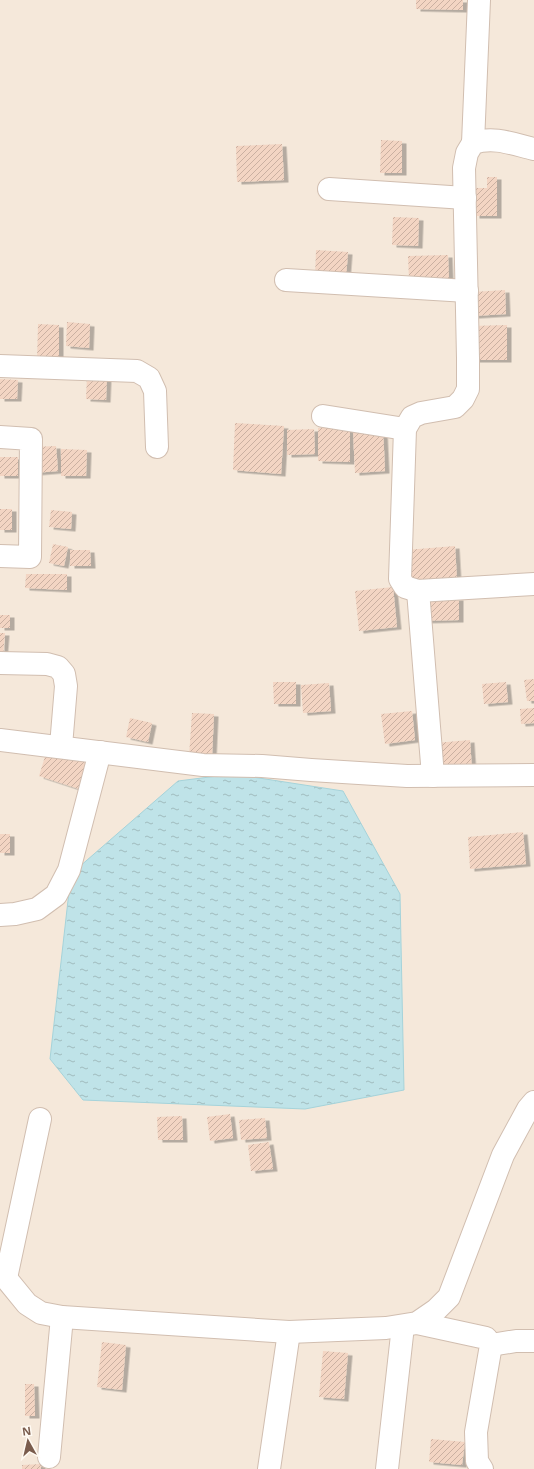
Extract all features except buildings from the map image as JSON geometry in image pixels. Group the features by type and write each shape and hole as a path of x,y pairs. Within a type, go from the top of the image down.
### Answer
{"street":[{"path":"479,0 473,143 467,153 464,168 468,389 463,399 455,407 412,417 405,429 400,579 405,587 418,591 534,584"},
{"path":"473,143 482,140 494,139 534,149"},
{"path":"329,189 465,198"},
{"path":"286,280 467,291"},
{"path":"0,366 137,371 149,378 155,391 156,447"},
{"path":"323,416 405,429"},
{"path":"0,437 30,438 30,557 0,556"},
{"path":"418,591 433,776"},
{"path":"0,663 47,664 58,667 64,674 66,686 61,746"},
{"path":"0,740 61,746 203,765 262,766 407,776 534,775"},
{"path":"0,915 15,914 37,909 56,895 69,870 100,752"},
{"path":"40,1119 3,1275 27,1304 41,1313 62,1317 289,1332 386,1328 410,1324 436,1310 450,1297 502,1155 528,1109 534,1102"},
{"path":"49,1457 62,1317"},
{"path":"410,1324 486,1338 491,1345 483,1383 476,1432 477,1461 482,1469"},
{"path":"387,1469 410,1324"},
{"path":"270,1469 289,1332"},
{"path":"491,1345 516,1341 534,1341"}],"shaded area":[{"path":"0,0 534,0 534,1469 0,1469"}],"water":[{"path":"233,774 343,791 400,894 404,1090 305,1109 83,1100 50,1059 71,874 178,781"}]}
